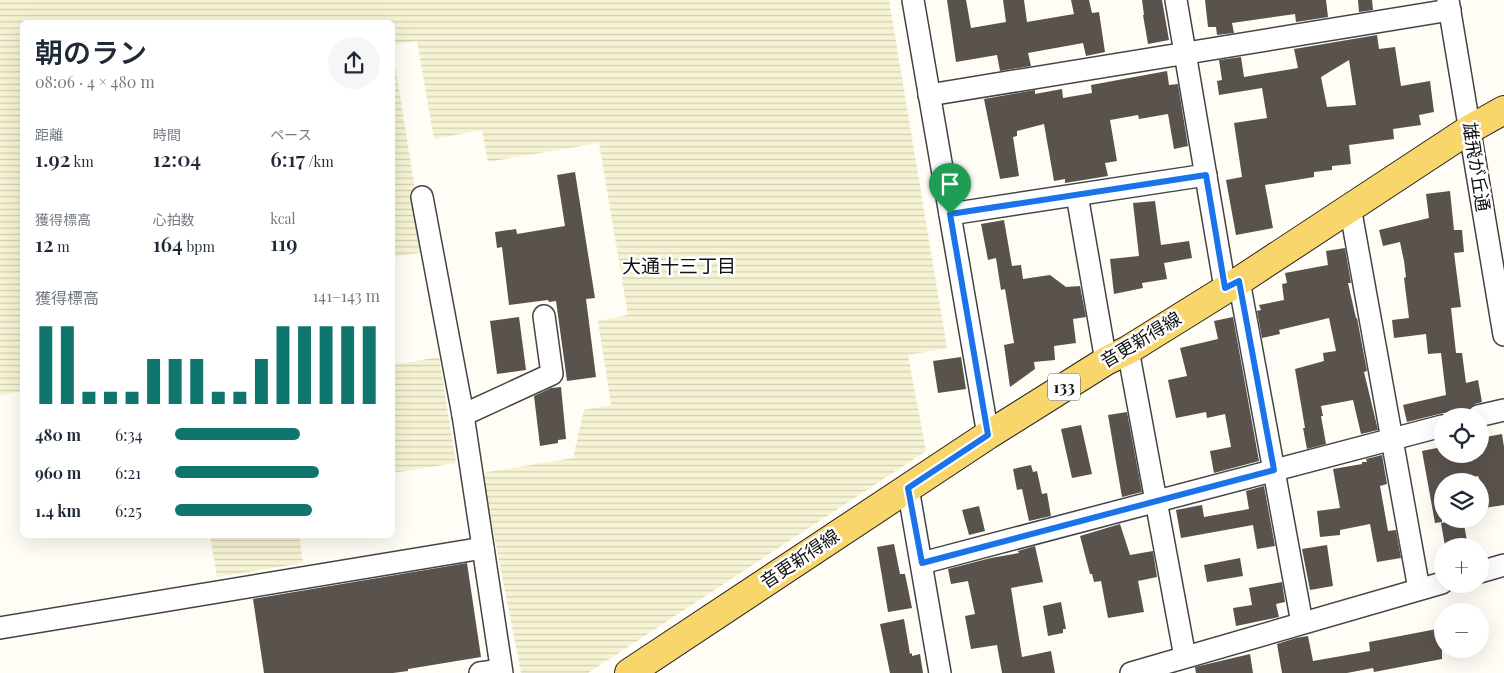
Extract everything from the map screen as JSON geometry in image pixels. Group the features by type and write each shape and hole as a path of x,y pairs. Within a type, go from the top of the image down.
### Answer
{"main road":[{"name":"音更新得線","path":"628,673 988,435 1232,285 1470,129 1504,110"}],"street":[{"path":"912,0 988,435"},
{"path":"1176,0 1206,175 1274,470 1302,623"},
{"path":"929,96 1185,53 1449,5"},
{"name":"雄飛が丘通","path":"1449,5 1470,129 1500,283 1504,335"},
{"path":"950,214 1206,175"},
{"path":"1077,195 1156,501 1185,657"},
{"path":"422,197 463,416 502,671 480,673"},
{"path":"1350,207 1419,589"},
{"path":"463,416 552,374 544,316"},
{"path":"1489,413 1504,410"},
{"path":"922,563 1434,428"},
{"path":"908,488 940,673"},
{"path":"0,628 483,548"},
{"path":"1489,569 1504,565"},
{"path":"1131,673 1434,585"}],"shaded area":[{"path":"0,0 889,0 947,348 908,355 926,451 588,673 521,673 482,473 573,458 584,410 611,405 598,321 628,315 599,143 488,162 482,130 434,139 417,41 395,45 395,20 20,20 20,391 0,395"},
{"path":"395,65 425,252 395,257"},
{"path":"439,357 456,463 395,473 395,365"},
{"path":"210,538 299,538 303,563 217,577"}],"building":[{"path":"947,0 966,0 971,28 1006,22 1003,0 1024,0 1027,22 1074,14 1071,0 1089,0 1092,13 1099,12 1105,52 1086,56 1083,43 1028,53 1031,66 1000,71 997,55 956,62"},
{"path":"1142,0 1162,0 1169,40 1148,44"},
{"path":"1205,0 1326,0 1328,17 1296,22 1295,14 1232,23 1234,33 1217,35 1216,27 1208,27"},
{"path":"1358,0 1372,0 1373,10 1359,12"},
{"path":"1377,35 1379,49 1395,47 1401,86 1430,81 1434,112 1419,115 1421,125 1393,129 1394,139 1349,145 1351,164 1332,166 1332,170 1314,172 1314,177 1265,185 1273,228 1236,235 1226,180 1242,177 1234,123 1267,118 1262,88 1219,95 1217,81 1222,80 1219,60 1241,57 1244,77 1298,68 1294,49","holes":["1349,60 1356,105 1327,107 1321,77"]},
{"path":"1167,71 1169,85 1178,84 1188,146 1174,149 1168,114 1139,119 1138,115 1110,120 1117,161 1105,163 1108,176 1065,183 1065,179 1054,181 1044,124 1017,131 1017,136 1013,137 1019,176 1000,179 984,99 1035,90 1035,94 1062,89 1063,98 1092,93 1091,85"},
{"path":"575,172 595,298 586,299 596,377 567,381 556,301 549,302 548,300 509,305 502,247 497,248 495,232 516,229 517,234 565,226 557,175"},
{"path":"1450,191 1454,230 1462,230 1464,252 1454,253 1461,307 1451,308 1456,353 1462,353 1466,383 1478,380 1482,402 1469,408 1434,408 1434,415 1407,422 1403,405 1446,395 1441,353 1428,354 1426,334 1394,338 1392,320 1409,318 1404,261 1400,242 1383,246 1379,230 1429,218 1426,194"},
{"path":"1155,201 1161,245 1189,241 1192,258 1164,263 1167,279 1142,283 1143,288 1114,294 1110,259 1139,256 1133,203"},
{"path":"1004,220 1012,266 1021,265 1023,279 1050,275 1066,287 1080,286 1086,317 1073,319 1076,343 1054,346 1055,360 1034,362 1035,369 1010,387 1004,345 1014,343 1005,289 1001,290 996,258 988,260 981,224"},
{"path":"1345,248 1351,283 1348,283 1367,371 1364,372 1378,430 1361,434 1353,400 1321,406 1326,444 1307,449 1295,369 1324,361 1323,353 1336,351 1329,318 1279,330 1280,334 1262,338 1257,311 1261,310 1259,305 1284,300 1282,284 1287,283 1285,273 1328,265 1326,251"},
{"path":"519,317 526,370 497,374 490,321"},
{"path":"1233,317 1259,461 1214,473 1210,451 1231,447 1225,414 1207,418 1206,412 1176,418 1168,380 1187,376 1180,348 1218,339 1214,321"},
{"path":"961,357 966,389 938,393 933,361"},
{"path":"561,387 566,439 558,440 558,443 540,446 534,396 551,388"},
{"path":"1127,412 1142,492 1122,497 1108,415"},
{"path":"1081,425 1092,474 1072,478 1061,429"},
{"path":"1502,434 1504,447 1504,505 1489,507 1489,473 1434,473 1434,517 1422,451 1434,449 1434,463 1489,463 1489,436"},
{"path":"1382,455 1387,484 1380,486 1388,531 1396,530 1401,558 1377,562 1370,524 1340,530 1340,535 1320,537 1317,511 1340,508 1333,469 1362,464 1362,462 1367,462 1366,459"},
{"path":"1031,465 1033,472 1037,471 1042,494 1047,493 1051,516 1029,521 1022,489 1017,490 1013,469"},
{"path":"1264,486 1275,546 1257,549 1253,525 1181,538 1176,510 1202,505 1204,517 1249,509 1246,491"},
{"path":"979,506 985,531 969,535 962,510"},
{"path":"1120,524 1130,555 1153,551 1157,577 1138,581 1144,612 1108,618 1101,581 1094,582 1092,574 1090,574 1080,536"},
{"path":"1442,528 1465,528 1467,538 1444,538"},
{"path":"894,544 900,574 905,574 912,608 888,612 877,547"},
{"path":"1327,545 1333,586 1310,590 1302,549"},
{"path":"1035,546 1043,582 1011,588 1022,657 1051,651 1055,673 1002,673 997,645 971,649 965,616 975,614 968,581 951,584 948,569 1019,553 1018,551"},
{"path":"1240,558 1243,576 1207,582 1204,565"},
{"path":"467,563 481,657 393,673 264,673 253,599"},
{"path":"1282,582 1285,602 1276,604 1279,617 1236,626 1233,608 1252,605 1249,588"},
{"path":"1061,602 1066,629 1063,629 1063,633 1048,636 1043,606"},
{"path":"904,619 910,654 912,653 912,656 920,654 923,673 890,673 880,624"},
{"path":"1434,630 1434,658 1442,659 1374,672 1373,668 1347,673 1282,673 1277,644 1308,636 1313,661 1370,651 1369,642"},
{"path":"1250,654 1253,673 1196,673 1195,667"}],"district":[{"name":"大通十三丁目","path":"679,266"}],"route":[{"path":"1206,175 1225,288 1239,281 1274,470 922,563 908,488 988,435 950,214 1206,175"}]}
